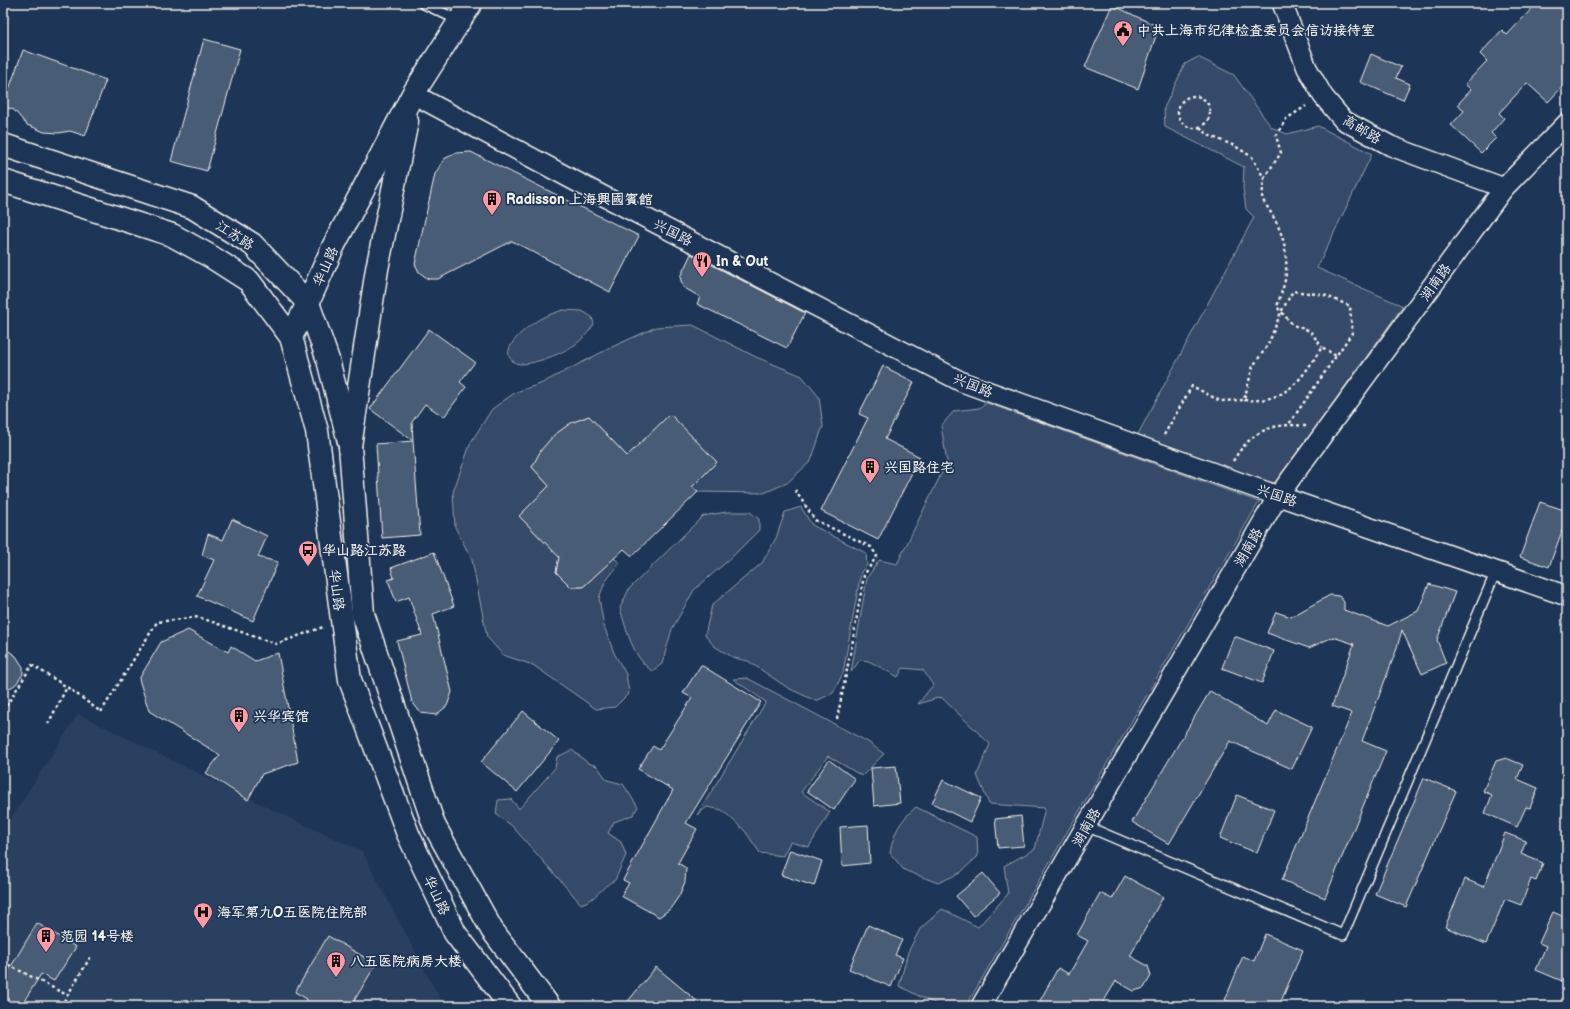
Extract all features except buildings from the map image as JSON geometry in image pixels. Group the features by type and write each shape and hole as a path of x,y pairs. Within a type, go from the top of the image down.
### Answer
{"main road":[{"name":"华山路","path":"466,12 413,94 333,247 291,337 317,431 350,680 408,834 455,933 510,1006"},
{"name":"华山路","path":"413,94 377,269 350,446 363,614 434,825 492,930 549,1006"},
{"name":"江苏路","path":"3,145 192,207 252,244 308,303 328,360 350,446"},
{"path":"3,181 172,235 210,256 249,281 291,337"}],"street":[{"name":"高邮路","path":"1282,3 1307,68 1322,96 1343,120 1391,146 1504,188"},
{"name":"兴国路","path":"413,94 590,189 962,382 1278,496 1567,596"},
{"name":"湖南路","path":"981,1006 1278,496 1504,188 1567,123"}],"lane":[{"path":"422,3 466,12"},
{"path":"1086,826 1343,935 1496,571"}],"path":[{"path":"1188,96 1199,96 1204,99 1210,109 1208,120 1200,127 1194,128 1184,126 1178,117 1177,112 1180,103 1188,96"},
{"path":"1322,96 1286,119 1276,136 1281,154 1264,178 1262,199 1276,220 1284,242 1286,271 1277,307 1292,325 1310,331 1322,348 1336,356"},
{"path":"1200,127 1208,135 1236,146 1252,157 1264,178"},
{"path":"1244,400 1253,366 1268,344 1281,312 1293,291 1324,295 1350,306 1352,333 1289,424"},
{"path":"1155,452 1192,386 1220,401 1259,401 1275,398 1291,390 1306,372 1322,348"},
{"path":"1224,476 1243,445 1262,431 1289,424 1309,426 1325,432"},
{"path":"794,490 815,520 871,547 877,556 864,575 837,719"},
{"path":"3,711 32,665 67,687 101,712 158,622 198,617 276,644 341,621"},
{"path":"48,724 67,687"},
{"path":"60,1006 91,956"},
{"path":"3,962 67,995"}],"shaded area":[{"path":"1198,57 1234,75 1271,127 1287,134 1318,126 1372,154 1317,268 1403,306 1274,485 1137,436 1254,217 1246,209 1243,188 1244,167 1165,127 1164,108 1185,64"},
{"path":"563,310 582,311 592,317 594,324 582,339 562,352 536,362 521,364 516,363 510,358 508,352 515,339 528,327 548,315"},
{"path":"693,325 756,357 802,376 819,397 823,426 811,461 787,483 764,493 698,492 692,487 670,415 627,456 589,416 562,430 543,449 532,467 549,486 519,516 559,557 556,572 571,587 583,587 614,558 620,563 605,582 599,598 604,626 614,653 626,674 629,693 615,707 596,709 533,665 503,655 487,637 472,560 455,527 453,492 471,442 492,409 516,392 540,384 612,347 656,327"},
{"path":"987,403 1259,502 966,1006 943,1006 929,1001 899,986 908,952 920,929 942,909 978,927 1008,894 1004,866 1035,849 1045,808 989,804 977,775 990,744 941,697 918,704 933,685 923,670 903,668 898,677 869,661 860,660 851,672 867,578 879,560 897,564 947,462 941,426 954,411 979,408"},
{"path":"801,507 812,525 866,553 867,565 861,572 843,673 833,693 816,701 788,688 748,661 734,658 714,646 705,635 712,605 762,563 776,538 785,512"},
{"path":"726,512 750,512 759,519 759,530 731,558 694,590 672,629 662,664 652,671 645,665 635,651 620,608 629,589 703,516"},
{"path":"747,678 868,742 884,754 862,776 828,756 801,792 830,812 809,847 790,842 783,856 760,853 745,831 722,810 707,807 697,815 766,702 733,679"},
{"name":"海军第九O五医院住院部","path":"78,714 277,812 362,851 444,1006 3,1006 3,831"},
{"path":"572,750 588,763 597,766 607,780 623,784 638,807 633,815 614,822 608,833 621,842 626,855 615,880 605,886 592,899 581,904 512,826 496,814 498,800 511,799 519,809 555,768 557,757"},
{"path":"916,807 977,837 978,856 960,873 938,883 904,870 890,853 893,839 898,828"}],"place":[{"name":"中共上海市纪律检查委员会信访接待室","path":"1123,47"},
{"name":"Radisson 上海興國賓館","path":"492,216"},
{"name":"In & Out","path":"702,278"},
{"name":"兴国路住宅","path":"870,484"},
{"name":"华山路江苏路","path":"308,567"},
{"name":"兴华宾馆","path":"239,733"},
{"name":"海军第九O五医院住院部","path":"203,929"},
{"name":"范园 14号楼","path":"46,953"},
{"name":"八五医院病房大楼","path":"336,978"}]}
